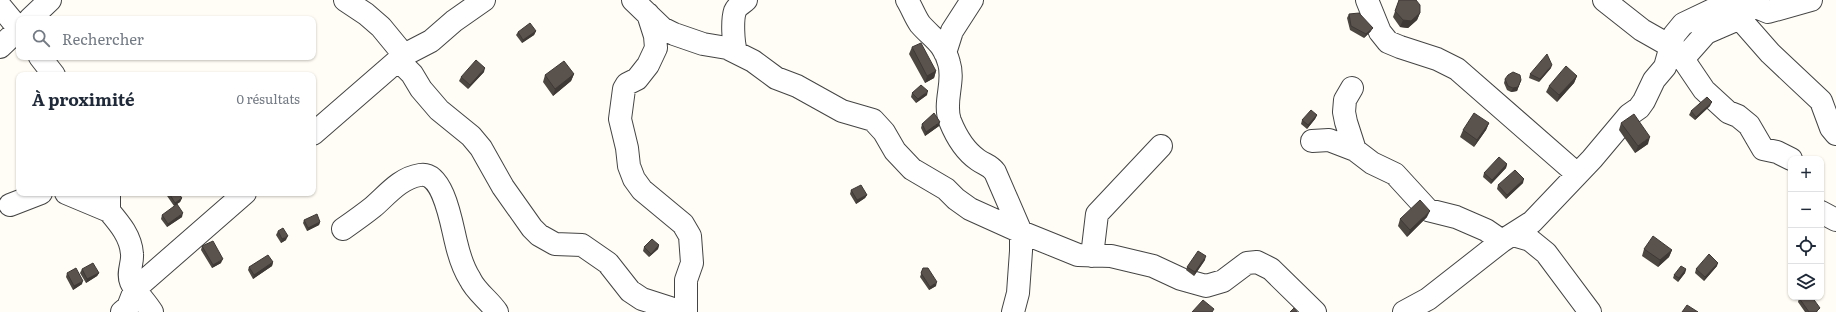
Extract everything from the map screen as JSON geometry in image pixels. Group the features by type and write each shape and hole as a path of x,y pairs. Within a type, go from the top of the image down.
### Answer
{"street":[{"path":"33,16 50,0"},
{"path":"345,0 366,14 381,27 431,102 454,124 471,136 481,148 503,187 532,228 539,235 555,244 582,245 608,263 630,291 642,299 670,308 675,312"},
{"path":"316,131 401,57 431,41 454,21 484,0"},
{"path":"736,52 734,40 734,13 746,0"},
{"path":"907,0 919,23 936,39 950,64 951,78 948,93 950,120 961,143 970,154 979,161 991,166 1021,232 1021,252 1017,290 1012,312"},
{"path":"945,53 952,31 972,0"},
{"path":"1367,0 1383,38 1400,48 1437,59 1457,69 1576,173"},
{"path":"1604,0 1642,30 1677,53 1704,90 1728,112 1738,116 1749,125 1763,149 1777,152 1788,158"},
{"path":"1677,53 1674,35 1683,24 1727,3 1742,1 1768,12 1811,0"},
{"path":"0,6 16,25"},
{"path":"640,7 662,28 674,34 703,44 727,48 753,61 776,78 797,86 842,111 873,120 884,132 895,151 912,169 946,189 962,204 1021,232 1078,255 1111,256 1153,266 1181,279 1206,286 1223,281 1248,263 1257,262 1271,269 1315,312"},
{"path":"640,7 655,36 656,48 648,65 636,79 627,84 624,89 620,119 627,148 629,166 634,179 642,190 683,224 690,236 692,263 685,288 686,312"},
{"path":"1404,312 1428,299 1518,235 1532,222 1576,173 1592,159 1629,115 1644,102 1654,80 1677,53 1706,33 1736,20 1741,20 1770,53 1821,101 1831,128 1836,134"},
{"path":"0,47 16,32"},
{"path":"42,60 52,72"},
{"path":"1352,88 1346,100 1344,112 1355,150"},
{"path":"1312,141 1329,140 1355,150 1372,163 1395,174 1428,210 1456,217 1486,230 1518,235 1546,253 1590,312"},
{"path":"1092,256 1097,214 1161,146"},
{"path":"343,229 373,207 400,183 421,174 427,176 440,189 445,198 452,219 461,261 470,280 497,312"},
{"path":"10,205 33,196"},
{"path":"80,196 109,202 128,238 132,254 129,275 135,289 152,312"},
{"path":"122,312 128,307 135,289 242,196"},
{"path":"1824,214 1836,220"},
{"path":"1004,312 1012,295 1017,290"}],"building":[{"path":"1399,0 1416,0 1420,5 1420,13 1411,21 1403,20 1395,11"},
{"path":"1359,13 1373,28 1366,34 1351,26 1349,14"},
{"path":"530,23 536,31 523,40 518,32"},
{"path":"921,43 936,71 927,76 912,47"},
{"path":"1547,54 1552,65 1540,79 1530,74"},
{"path":"476,60 485,68 470,85 461,77"},
{"path":"564,61 574,74 555,89 545,75"},
{"path":"1566,66 1577,76 1559,95 1549,86"},
{"path":"1513,72 1520,75 1521,80 1518,87 1513,88 1508,86 1505,79"},
{"path":"921,85 928,91 918,99 912,93"},
{"path":"1707,97 1712,102 1696,117 1691,111"},
{"path":"1311,110 1317,115 1308,125 1302,120"},
{"path":"934,113 940,122 926,132 922,124"},
{"path":"1474,113 1489,123 1477,140 1463,130"},
{"path":"1634,114 1650,137 1638,146 1621,123"},
{"path":"1499,157 1507,164 1492,180 1484,173"},
{"path":"1515,170 1524,179 1507,195 1498,185"},
{"path":"861,185 867,195 857,200 851,190"},
{"path":"171,196 180,196 182,198 175,203"},
{"path":"1420,200 1430,211 1410,230 1400,219"},
{"path":"177,204 183,213 168,224 162,215"},
{"path":"317,214 320,222 308,228 304,220"},
{"path":"283,228 288,236 282,239 278,231"},
{"path":"1653,236 1672,250 1660,260 1644,249"},
{"path":"652,239 659,245 651,254 644,247"},
{"path":"213,241 223,259 213,265 202,246"},
{"path":"1198,251 1206,256 1195,272 1187,267"},
{"path":"1709,254 1718,263 1705,277 1696,269"},
{"path":"268,255 273,262 254,275 249,267"},
{"path":"93,263 99,273 87,279 82,269"},
{"path":"1681,266 1686,269 1679,278 1674,275"},
{"path":"76,268 83,281 74,286 67,273"},
{"path":"923,268 928,268 937,282 930,287 921,273"},
{"path":"1203,300 1214,309 1212,312 1192,312"},
{"path":"1800,300 1814,300 1820,308 1816,312 1809,312"},
{"path":"1687,305 1698,312 1682,312"},
{"path":"1294,308 1297,312 1290,312"}]}
